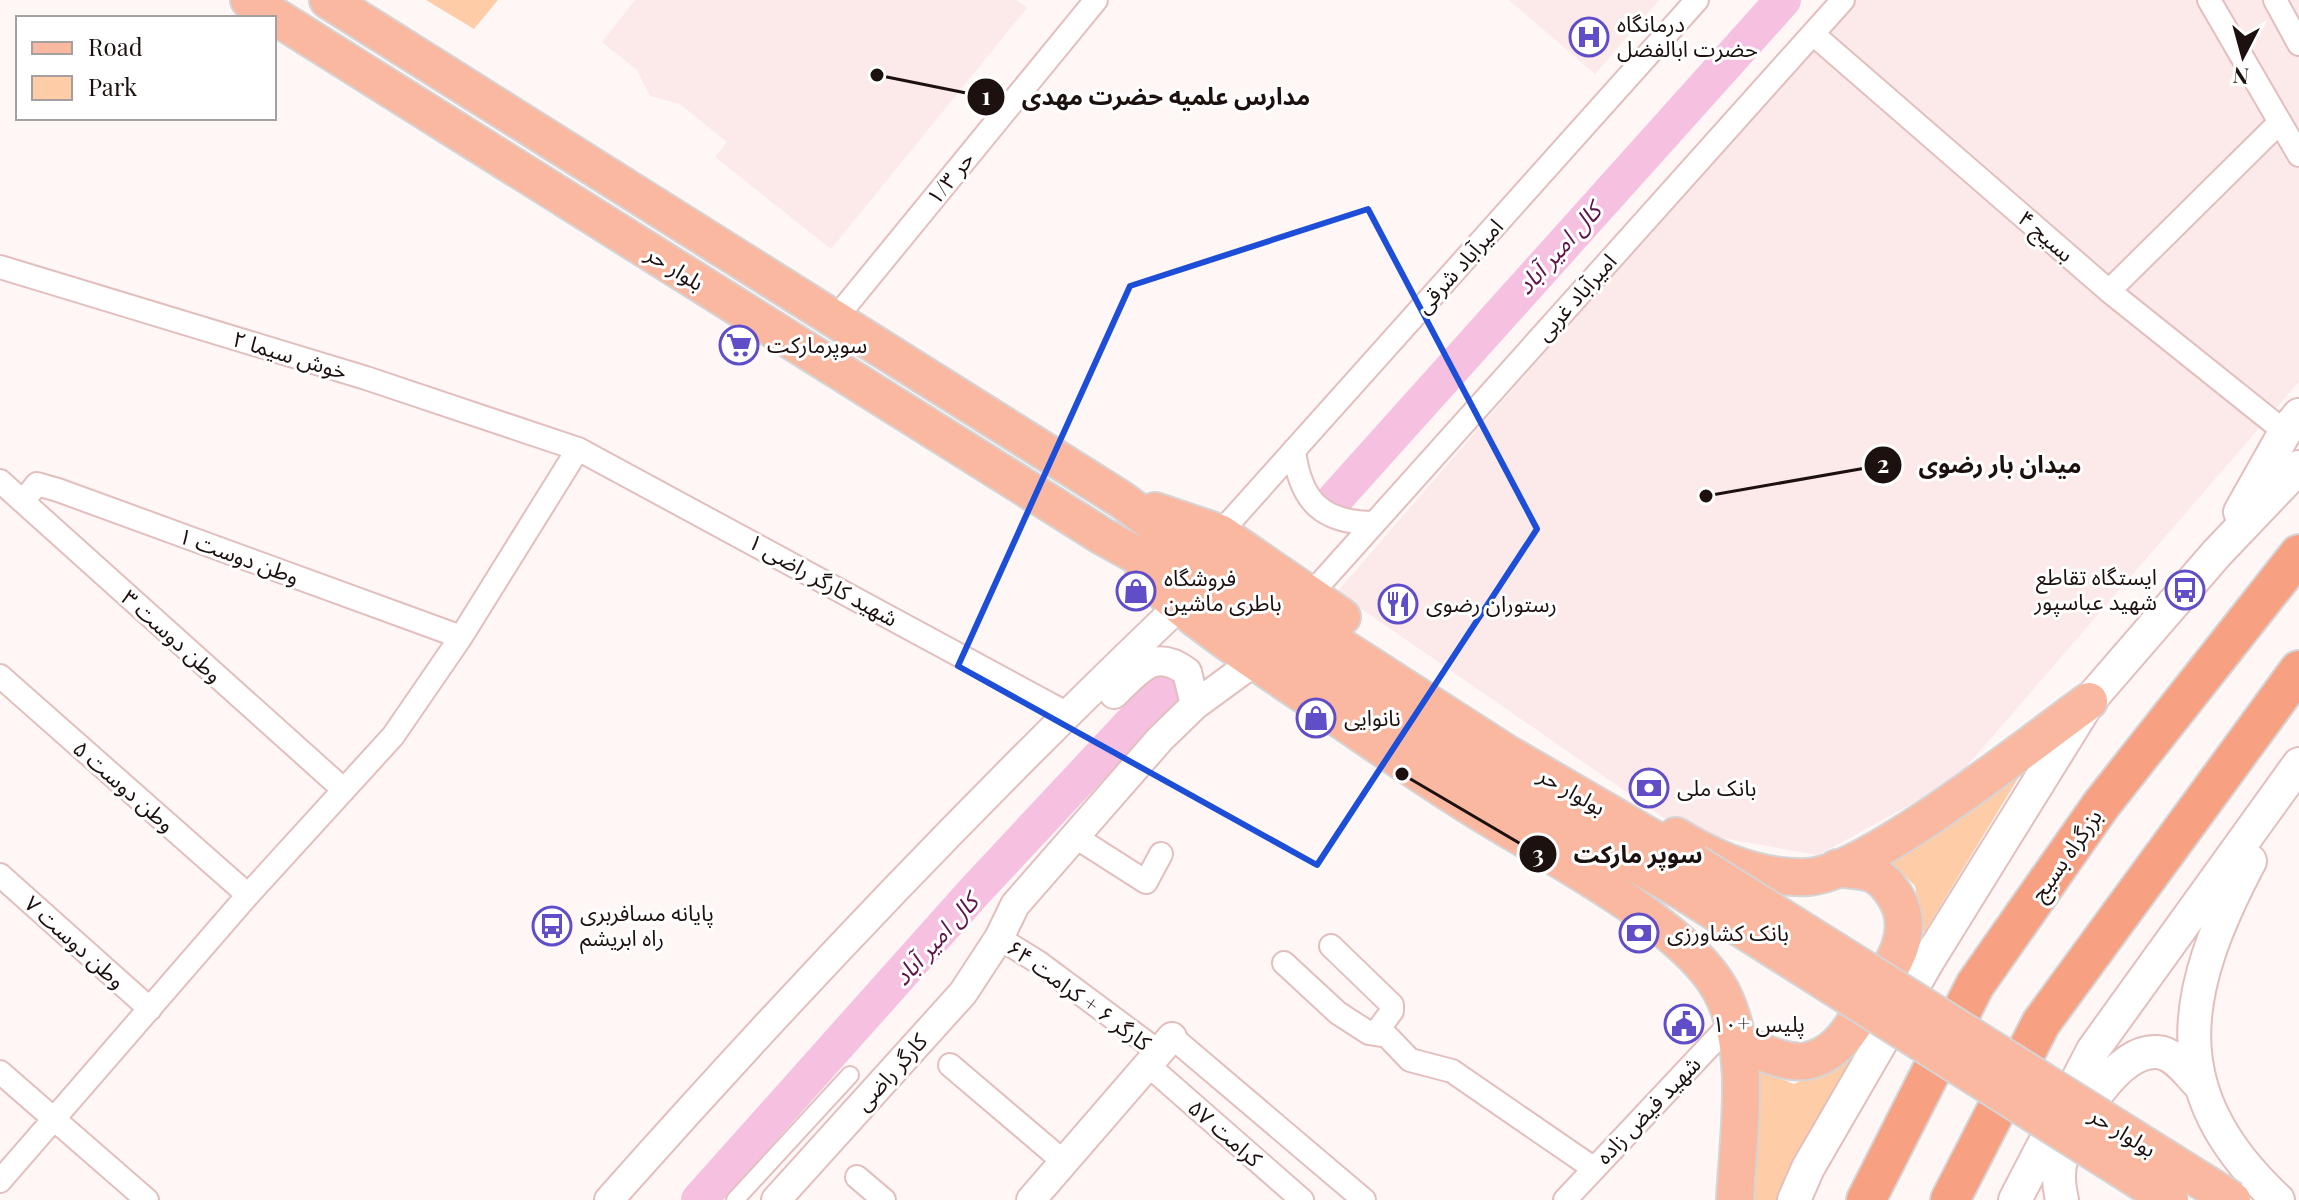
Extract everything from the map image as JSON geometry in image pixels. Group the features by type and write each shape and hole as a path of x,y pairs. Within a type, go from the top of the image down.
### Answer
{"highway":[{"name":"بزرگراه بسیج","path":"1870,1191 1975,985 2101,805 2299,554"},
{"path":"1950,1200 2041,1023 2299,670"}],"main road":[{"name":"بلوار حر","path":"249,0 274,16"},
{"name":"بلوار حر","path":"328,0 1122,500"},
{"name":"بلوار حر","path":"276,17 1102,536"},
{"path":"2217,553 2292,423"},
{"path":"1794,1200 1808,1168 1929,959 2089,701 2217,553 2299,467"},
{"path":"1122,500 1220,533 1466,702 1687,842 1761,874 1811,877 1879,851 2089,701"},
{"name":"بولوار حر","path":"1122,500 1180,543 1506,753 2170,1200"},
{"path":"1102,536 1178,607 1473,808 1646,916 1702,960 1722,992 1736,1031 1735,1200"},
{"name":"بولوار حر","path":"1102,536 1203,592 1491,781 1688,877 2232,1200"},
{"path":"2278,1200 2243,1164 2215,1121 2200,1085 2193,1037 2199,977 2223,911 2299,765"},
{"path":"2015,1200 2093,1050 2299,765"},
{"path":"1736,1031 1770,1055 1799,1062 1828,1053 1847,1034 1891,967 1903,942 1904,920 1897,899 1874,874 1837,868"},
{"path":"2062,1200 2059,1180 2062,1158 2105,1081 2126,1060 2158,1052 2174,1059 2200,1085"}],"street":[{"name":"حر ۱/۳","path":"835,319 1096,0"},
{"name":"امیرآباد شرقی","path":"1220,533 1697,0"},
{"name":"امیرآباد غربی","path":"1310,595 1843,0"},
{"path":"2209,0 2299,155"},
{"path":"2275,0 2299,44"},
{"name":"بسیج ۴","path":"1813,34 2109,291 2292,423"},
{"path":"2109,291 2280,122"},
{"name":"خوش سیما ۲","path":"0,267 366,378 578,449"},
{"path":"0,1181 248,895 393,736 461,637 578,449"},
{"name":"شهید کارگر راضی ۱","path":"578,449 1066,713"},
{"path":"1294,450 1297,475 1308,497 1326,514 1349,523 1374,523"},
{"name":"وطن دوست ۳","path":"0,481 344,790"},
{"name":"وطن دوست ۱","path":"24,500 37,484 58,490 461,637"},
{"path":"609,1200 699,1099 965,818 1066,713 1178,607"},
{"path":"965,818 1024,780 1138,671 1157,659 1173,661 1187,672 1195,705"},
{"name":"کارگر راضی","path":"776,1200 963,993 999,938 1015,905 1074,836 1195,705 1255,661"},
{"name":"وطن دوست ۵","path":"0,676 248,895"},
{"path":"1074,836 1146,882 1161,854"},
{"name":"وطن دوست ۷","path":"0,875 150,1009"},
{"name":"کارگر ۶ + کرامت ۶۴","path":"999,938 1038,962 1159,1052"},
{"path":"1331,946 1392,1005 1392,1011 1375,1034"},
{"path":"1284,963 1338,1013 1375,1034 1387,1036 1415,1063 1452,1071 1593,1168"},
{"name":"شهید فیض زاده","path":"1565,1200 1593,1168 1736,1031"},
{"path":"1045,1195 1064,1162 1159,1052 1364,1200"},
{"name":"کرامت ۵۷","path":"1159,1052 1302,1200"},
{"path":"950,1065 1064,1162"},
{"path":"0,1072 147,1200"},
{"path":"735,1200 850,1075"},
{"path":"857,1177 884,1200"}],"highlighted area":[{"path":"1368,209 1537,529 1317,865 958,666 1130,286"}],"shaded area":[{"path":"635,0 1017,0 1027,8 831,249 715,157 727,142 680,104 650,96 637,70 602,42"},
{"name":"درمانگاه حضرت ابالفضل","path":"1509,0 1659,0 1595,74"},
{"path":"1850,0 2299,0 2299,382 1954,781 1818,855 1683,831 1337,592"}],"green space":[{"path":"426,0 498,0 474,29"},
{"path":"2020,775 1924,933 1915,886 1890,861"},
{"path":"1852,1057 1780,1200 1754,1200 1760,1070 1794,1084"}],"waterway":[{"name":"کال امیر آباد","path":"1335,499 1783,0"},
{"name":"کال امیر آباد","path":"699,1200 973,893 1172,680"}],"place":[{"name":"درمانگاه حضرت ابالفضل","path":"1589,37"},
{"name":"مدارس علمیه حضرت مهدی","path":"877,75"},
{"name":"سوپرمارکت","path":"739,345"},
{"name":"میدان بار رضوی","path":"1706,496"},
{"name":"ایستگاه تقاطع شهید عباسپور","path":"2185,590"},
{"name":"فروشگاه باطری ماشین","path":"1136,591"},
{"name":"رستوران رضوی","path":"1398,604"},
{"name":"نانوایی","path":"1316,718"},
{"name":"سوپر مارکت","path":"1402,774"},
{"name":"بانک ملی","path":"1649,788"},
{"name":"پایانه مسافربری راه ابریشم","path":"552,926"},
{"name":"بانک کشاورزی","path":"1639,933"},
{"name":"پلیس +۱۰","path":"1684,1024"}]}
